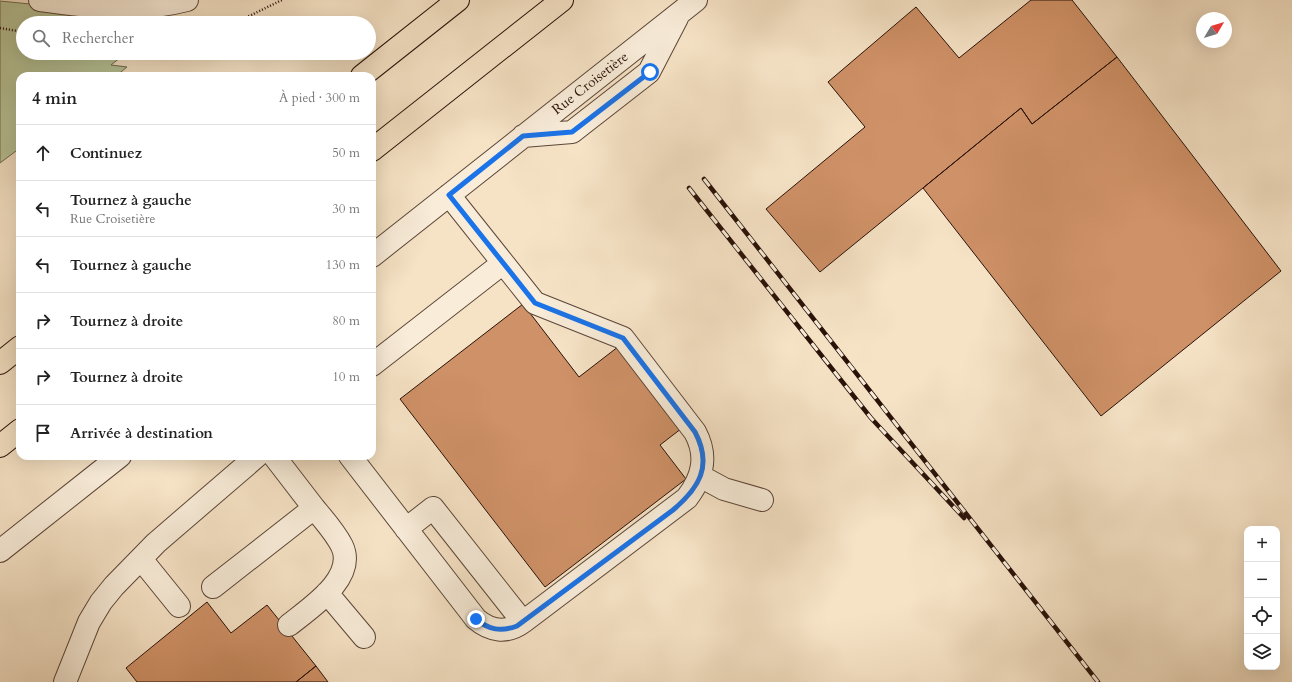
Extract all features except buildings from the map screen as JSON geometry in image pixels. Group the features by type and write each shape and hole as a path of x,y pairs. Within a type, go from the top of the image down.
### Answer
{"highway":[{"path":"367,72 458,0"},
{"path":"376,147 562,0"},
{"path":"0,363 16,350"},
{"path":"0,446 16,433"}],"street":[{"path":"40,0 121,9 159,6 187,0"},
{"name":"Rue Croisetière","path":"376,253 688,6"},
{"path":"353,460 476,619 484,626 497,630 509,629 523,622 673,510 687,498 696,487 703,470 704,456 701,443 695,432 623,338 535,303 449,195"},
{"path":"376,362 503,263"},
{"path":"0,551 115,460"},
{"path":"65,682 78,646 101,602 114,586 184,518 252,460"},
{"path":"277,460 334,533 342,546 344,555 344,565 339,579 328,593 289,625"},
{"path":"700,476 724,489 762,500"},
{"path":"213,587 314,508"},
{"path":"406,528 433,508 523,622"},
{"path":"141,559 179,606"},
{"path":"328,593 364,638"}],"path":[{"path":"249,16 282,0"},
{"path":"0,28 16,31"}],"green space":[{"path":"0,1 150,16 16,16 16,60 117,60 111,65 127,67 121,72 16,72 16,151 0,163"}],"railway":[{"path":"704,179 1098,682"},
{"path":"689,188 871,418 964,518"}],"route":[{"path":"476,619 484,626 497,630 509,629 517,626 673,510 687,498 696,487 703,470 704,456 701,443 695,432 623,338 535,303 449,195 523,136 572,132 650,72"}]}
